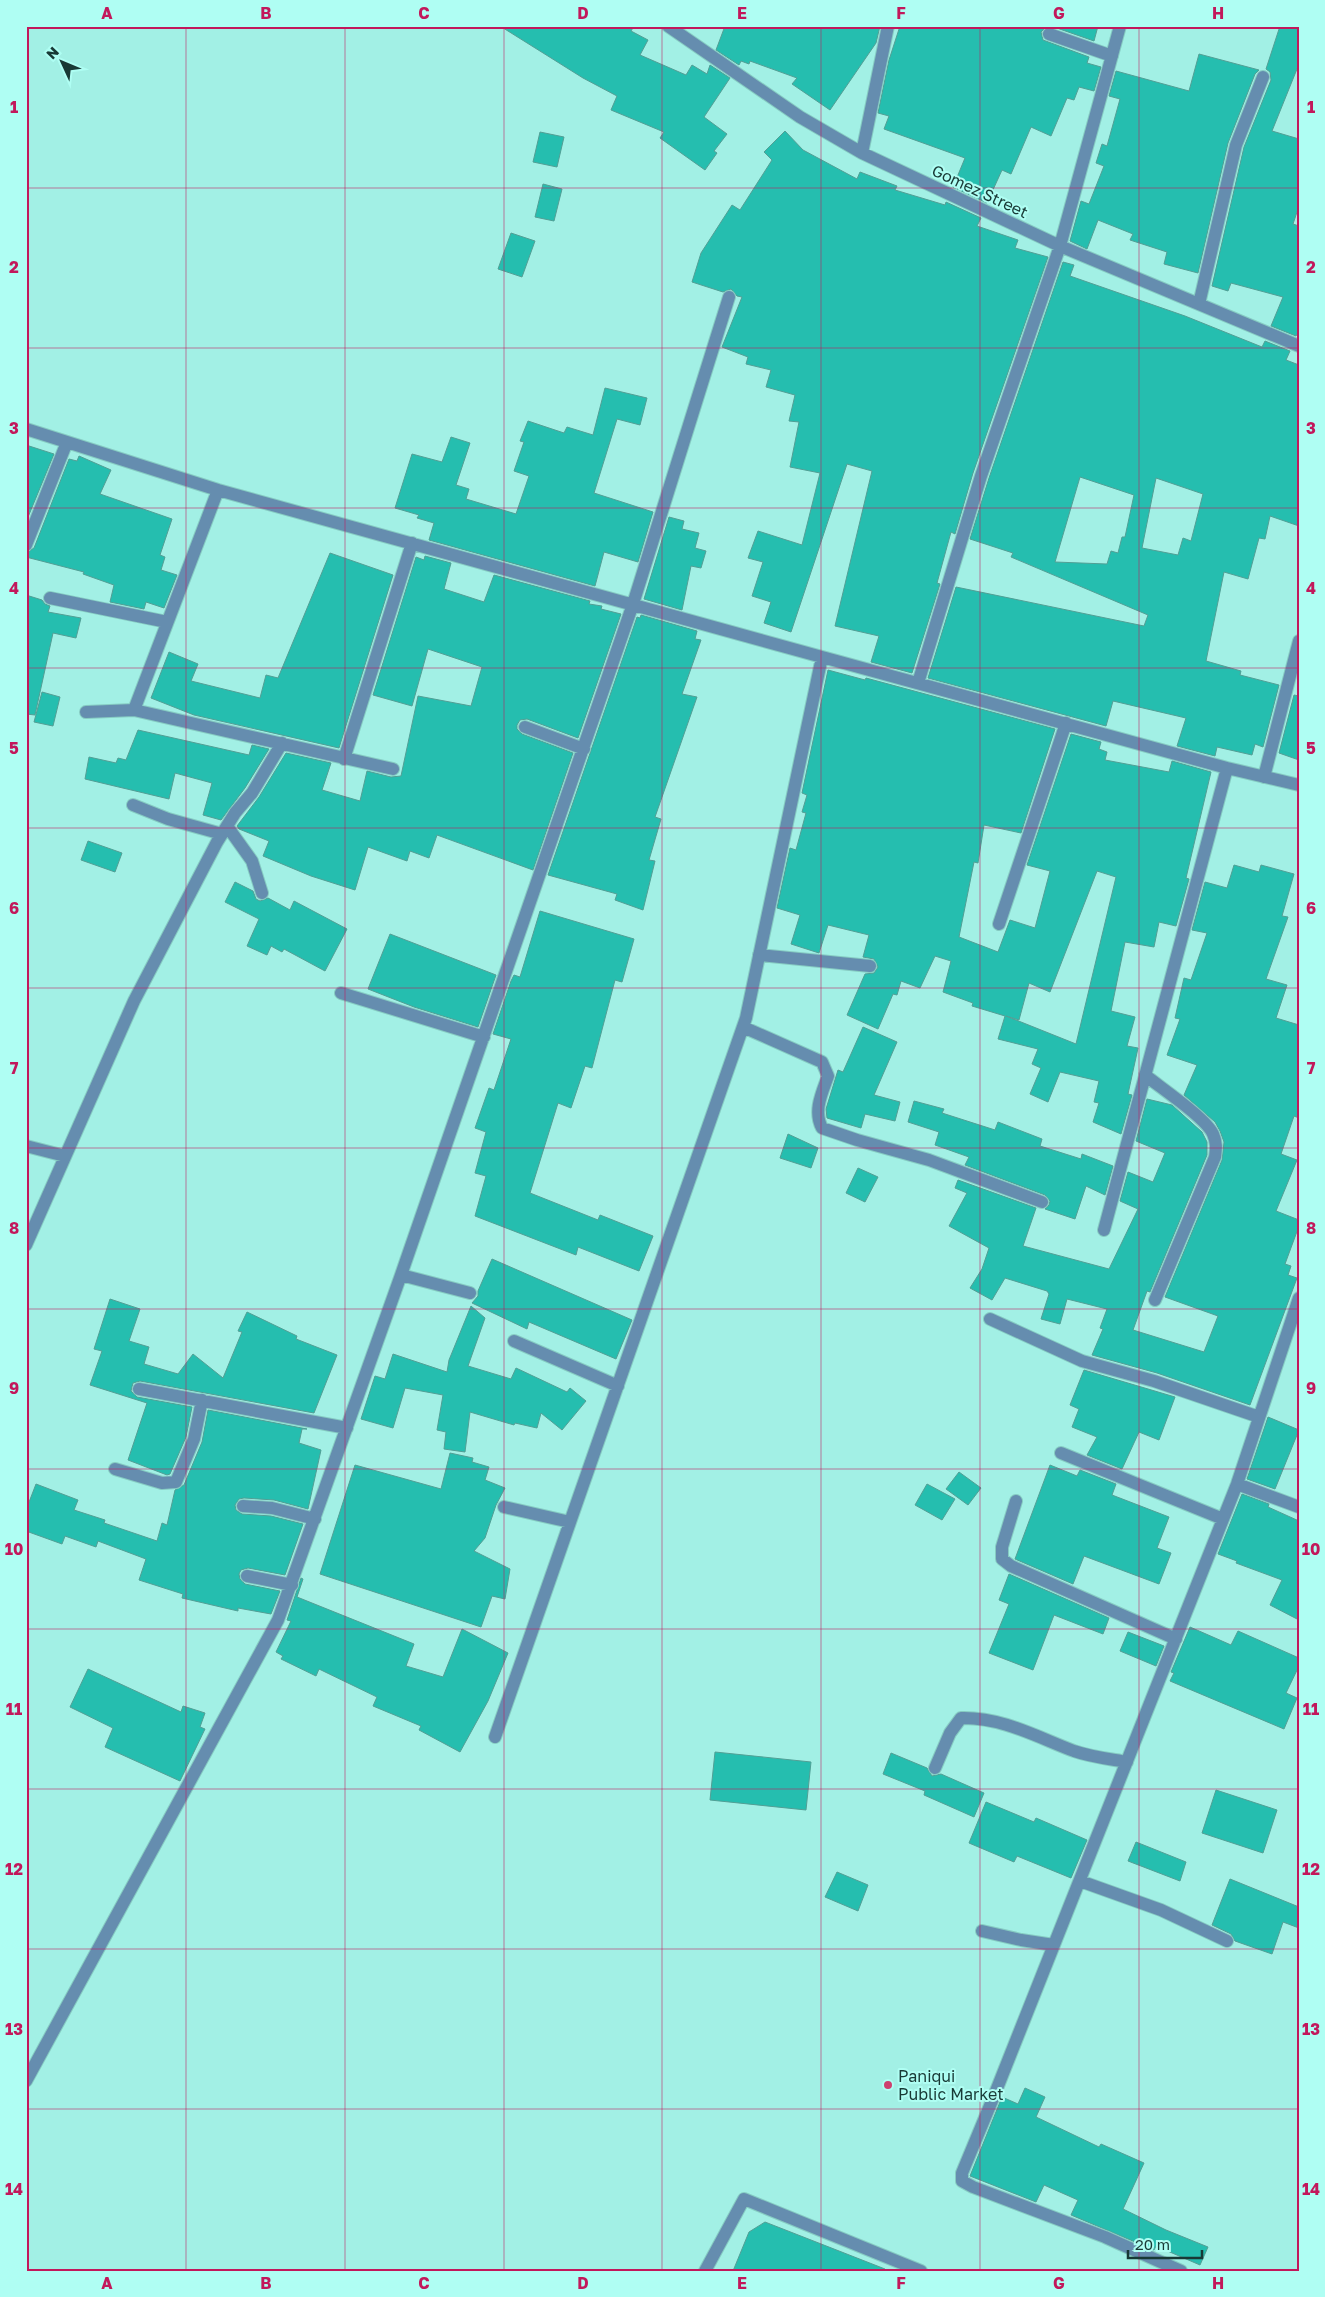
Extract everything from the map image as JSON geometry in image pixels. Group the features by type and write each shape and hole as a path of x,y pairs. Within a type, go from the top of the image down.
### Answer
{"street":[{"name":"Gomez Street","path":"668,26 800,117 862,153 1060,246 1299,346"},
{"path":"862,153 888,26"},
{"path":"918,683 981,476 1060,246 1120,26"},
{"path":"1048,34 1112,56"},
{"path":"1199,304 1236,145 1263,77"},
{"path":"26,2081 278,1620 292,1585 634,604 729,297"},
{"path":"26,429 218,490 1227,768 1299,785"},
{"path":"26,545 66,442"},
{"path":"134,710 218,490"},
{"path":"344,759 412,543"},
{"path":"50,598 167,622"},
{"path":"1264,777 1299,641"},
{"path":"495,1737 743,1027 822,657"},
{"path":"86,712 134,710 393,770"},
{"path":"999,924 1066,723"},
{"path":"525,727 584,749"},
{"path":"26,1245 134,1001 224,830 252,792 282,743"},
{"path":"1104,1230 1227,768"},
{"path":"133,805 168,819 224,830 252,861 262,893"},
{"path":"759,954 870,966"},
{"path":"340,993 484,1037"},
{"path":"743,1027 822,1062 828,1076 819,1104 818,1119 822,1128 962,1172 1042,1202"},
{"path":"1145,1075 1203,1121 1213,1133 1217,1146 1215,1157 1155,1300"},
{"path":"26,1146 65,1156"},
{"path":"401,1275 470,1293"},
{"path":"1181,2271 1105,2237 973,2187 962,2181 962,2172 1080,1881 1237,1484 1298,1302"},
{"path":"990,1320 1082,1361 1154,1380 1259,1417"},
{"path":"514,1341 618,1386"},
{"path":"139,1389 347,1428"},
{"path":"115,1469 162,1483 176,1482 194,1439 202,1400"},
{"path":"1061,1453 1223,1519"},
{"path":"1237,1484 1299,1507"},
{"path":"1016,1501 1002,1547 1002,1559 1011,1566 1176,1639"},
{"path":"243,1506 272,1508 315,1519"},
{"path":"504,1507 570,1522"},
{"path":"247,1576 292,1585"},
{"path":"935,1768 950,1733 961,1718 1012,1725 1077,1752 1127,1762"},
{"path":"1080,1881 1161,1910 1227,1941"},
{"path":"982,1931 1021,1940 1054,1944"},
{"path":"705,2271 744,2198 921,2271"}],"building":[{"path":"500,26 634,26 631,31 648,40 640,55 686,75 692,65 707,74 710,65 730,78 704,117 727,134 714,151 717,153 705,170 660,138 664,132 611,110 617,96 583,78"},
{"path":"725,26 880,26 876,43 830,110 792,84 797,78 750,61 749,64 741,61 739,65 716,50"},
{"path":"900,26 1047,26 1041,32 1043,40 1089,57 1087,63 1101,67 1094,91 1079,87 1074,100 1067,98 1051,136 1031,127 1011,174 1002,170 987,203 953,187 965,158 884,129 889,116 878,113 889,60"},
{"path":"1051,26 1098,26 1094,41"},
{"path":"1280,26 1299,26 1299,64 1272,131 1299,139 1299,206 1293,224 1299,226 1299,331 1296,336 1271,326 1283,297 1231,283 1228,291 1212,286 1244,147 1271,80 1270,72 1266,69"},
{"path":"1199,54 1259,70 1255,74 1228,143 1198,273 1164,264 1167,252 1130,240 1133,234 1098,220 1087,249 1070,241 1081,201 1089,204 1104,166 1096,163 1102,144 1107,146 1120,99 1109,96 1116,71 1189,91"},
{"path":"785,131 803,150 857,179 860,172 897,186 895,190 945,205 946,202 981,218 977,226 1018,240 1015,248 1048,257 973,473 955,534 951,532 937,583 940,584 912,673 871,662 879,636 835,626 872,471 847,464 791,632 764,623 771,602 752,596 763,562 748,558 758,531 802,545 820,473 790,467 799,422 789,421 795,395 766,387 771,370 746,364 748,357 722,347 742,297 737,296 731,289 723,292 692,282 701,253 732,205 740,210 772,160 764,152"},
{"path":"540,132 564,137 557,167 533,162"},
{"path":"543,184 562,189 554,221 535,217"},
{"path":"511,233 535,241 522,277 498,269"},
{"path":"1063,262 1074,265 1070,276 1185,316 1262,347 1265,341 1290,351 1286,360 1299,365 1299,526 1270,516 1265,539 1259,538 1248,579 1224,572 1206,661 1241,671 1240,675 1279,685 1263,747 1255,744 1252,755 1217,747 1215,756 1177,746 1186,718 1113,701 1106,726 928,678 956,587 1144,626 1148,615 1011,557 1013,553 970,539","holes":["1080,477 1134,495 1125,537 1122,537 1118,553 1111,551 1107,564 1055,562","1156,478 1203,494 1191,541 1183,538 1178,555 1142,548"]},
{"path":"605,388 647,398 640,425 617,419 594,493 653,512 638,562 604,552 595,586 429,540 434,523 417,518 419,515 395,508 412,454 442,462 451,437 470,443 456,485 469,489 466,499 516,514 529,476 514,471 524,442 520,441 528,421 564,433 567,427 593,435"},
{"path":"26,445 54,454 26,522"},
{"path":"79,456 111,470 100,494 172,519 160,555 165,557 161,570 177,575 164,608 146,602 144,609 110,602 114,585 83,574 84,572 26,557 26,553 34,548 69,459 77,461"},
{"path":"669,517 684,521 682,529 699,533 695,548 706,551 701,568 691,566 682,610 644,599"},
{"path":"330,553 393,575 339,748 194,715 151,698 169,652 198,664 191,681 260,698 266,675 278,678"},
{"path":"425,556 451,563 444,589 484,602 494,575 590,601 589,604 602,606 601,609 621,614 578,738 527,719 520,720 517,725 517,729 522,734 573,753 533,870 437,835 429,858 410,851 407,861 368,847 355,890 311,876 263,856 269,841 239,829 237,826 259,797 286,753 331,763 322,790 360,801 367,771 391,777 401,776 418,696 471,706 482,667 428,649 412,706 373,695 416,557 424,560"},
{"path":"26,595 42,600 50,606 48,612 81,618 76,638 53,633 35,715 26,714"},
{"path":"641,615 697,631 695,639 701,640 682,694 697,697 655,817 661,819 649,860 655,861 643,910 615,900 617,894 548,875 637,617 640,618"},
{"path":"828,670 865,680 866,678 1055,729 1021,833 984,825 978,863 974,862 959,937 998,952 1010,920 1035,928 1050,871 1027,865 1071,734 1101,742 1099,749 1107,752 1105,760 1169,772 1172,761 1211,772 1186,878 1189,879 1176,926 1159,922 1154,947 1125,942 1111,1011 1135,1017 1127,1046 1138,1048 1128,1094 1132,1095 1121,1134 1093,1122 1099,1103 1094,1102 1099,1081 1060,1072 1048,1102 1030,1094 1041,1068 1032,1064 1038,1049 998,1039 1005,1016 972,1006 973,1003 943,992 951,961 935,956 920,988 901,981 897,995 893,994 878,1029 847,1015 865,974 874,973 878,967 874,959 863,957 869,935 828,925 819,953 791,944 800,915 777,908 790,848 796,850 806,813 802,812 807,795 802,793","holes":["1097,871 1116,877 1076,1044 1006,1016 1019,1020 1029,983 1050,992"]},
{"path":"42,692 60,697 53,726 34,722"},
{"path":"1294,695 1299,696 1299,760 1279,753"},
{"path":"138,730 249,755 252,745 269,749 245,788 221,820 203,815 212,783 175,773 169,799 85,779 89,757 116,763 118,758 126,760"},
{"path":"88,841 122,853 115,872 81,860"},
{"path":"1234,865 1259,872 1261,865 1294,874 1282,916 1288,917 1266,979 1287,985 1276,1018 1299,1025 1299,1118 1294,1116 1281,1154 1297,1160 1276,1211 1299,1220 1299,1226 1285,1264 1291,1266 1288,1275 1297,1278 1250,1405 1157,1373 1092,1355 1103,1329 1100,1328 1107,1309 1067,1299 1060,1324 1041,1319 1049,1294 1047,1291 1005,1278 992,1300 970,1288 982,1269 989,1248 949,1226 967,1193 955,1188 958,1180 1036,1208 1023,1246 1109,1269 1138,1209 1120,1201 1128,1172 1153,1182 1165,1153 1136,1141 1147,1099 1172,1105 1202,1132 1207,1142 1207,1155 1150,1292 1147,1291 1133,1330 1204,1352 1218,1316 1165,1297 1222,1160 1224,1142 1215,1122 1184,1095 1197,1065 1167,1055 1180,1019 1175,1018 1184,978 1191,980 1207,933 1192,930 1205,882 1227,888"},
{"path":"235,882 253,891 256,899 260,901 268,898 290,910 294,901 347,929 325,971 284,949 282,952 271,946 267,955 247,946 259,919 225,902"},
{"path":"540,911 634,939 622,982 615,980 592,1068 585,1066 571,1108 558,1103 530,1193 598,1220 600,1215 653,1236 639,1271 578,1247 576,1255 475,1216 486,1176 475,1173 486,1132 475,1128 489,1088 494,1090 511,1039 493,1034 511,981 514,975 520,977"},
{"path":"390,934 496,975 478,1027 414,1007 368,989"},
{"path":"863,1027 897,1042 874,1095 900,1102 895,1121 865,1114 861,1128 827,1118 826,1109 838,1070 843,1072"},
{"path":"914,1101 944,1109 942,1113 995,1130 998,1122 1042,1139 1040,1146 1081,1159 1082,1154 1113,1166 1105,1195 1086,1186 1075,1219 1045,1209 1050,1201 1045,1195 965,1165 969,1157 935,1145 939,1132 908,1122"},
{"path":"788,1134 818,1148 811,1168 780,1158"},
{"path":"858,1168 878,1177 865,1202 846,1193"},
{"path":"492,1259 632,1320 616,1359 529,1322 527,1329 472,1303 478,1296 478,1291"},
{"path":"110,1299 140,1309 129,1341 149,1347 144,1364 178,1374 193,1354 223,1378 242,1332 238,1331 247,1312 297,1336 296,1339 337,1355 314,1413 140,1381 133,1383 131,1391 137,1397 192,1407 186,1437 170,1474 167,1475 128,1460 147,1403 90,1385 102,1351 94,1349"},
{"path":"471,1306 485,1318 468,1366 511,1379 516,1368 567,1392 570,1388 586,1401 562,1430 541,1413 537,1428 515,1423 514,1425 470,1412 465,1452 444,1449 446,1432 437,1430 443,1395 405,1388 393,1428 361,1419 375,1376 385,1379 393,1354 447,1372 449,1360"},
{"path":"1084,1370 1175,1397 1159,1440 1139,1432 1122,1469 1087,1455 1097,1437 1072,1427 1079,1409 1070,1405"},
{"path":"208,1410 307,1429 302,1429 299,1443 321,1450 308,1509 274,1500 244,1498 239,1499 235,1505 236,1510 242,1514 271,1516 303,1524 285,1575 248,1568 241,1570 239,1574 240,1579 245,1584 280,1591 271,1614 238,1608 238,1611 182,1598 183,1594 139,1580 146,1559 98,1541 96,1547 65,1536 62,1544 26,1531 26,1510 36,1484 78,1500 74,1510 105,1520 104,1523 157,1541 162,1523 167,1525 175,1490 184,1485 202,1442"},
{"path":"1268,1417 1299,1430 1275,1489 1247,1479"},
{"path":"450,1453 473,1458 472,1462 489,1467 485,1480 505,1488 496,1505 485,1538 474,1551 510,1569 505,1599 492,1596 481,1627 320,1574 355,1465 441,1489"},
{"path":"1050,1465 1077,1476 1080,1470 1116,1484 1112,1495 1169,1517 1157,1548 1171,1553 1159,1584 1084,1556 1073,1584 1015,1559"},
{"path":"959,1472 981,1488 968,1505 946,1489"},
{"path":"927,1484 955,1499 942,1520 915,1505"},
{"path":"1242,1494 1269,1504 1268,1507 1299,1521 1299,1620 1270,1605 1282,1580 1236,1563 1237,1561 1218,1554"},
{"path":"1009,1574 1109,1618 1103,1634 1054,1615 1033,1670 989,1653 1009,1604 999,1600"},
{"path":"301,1578 303,1579 297,1597 414,1644 406,1666 443,1677 462,1629 508,1653 488,1701 460,1752 419,1730 421,1726 373,1706 377,1697 319,1669 316,1676 281,1659 283,1656 276,1652 291,1621 287,1620"},
{"path":"1190,1627 1231,1645 1238,1631 1299,1658 1299,1666 1286,1693 1297,1698 1284,1729 1170,1681 1174,1673 1171,1672"},
{"path":"1128,1632 1164,1646 1156,1666 1120,1651"},
{"path":"88,1669 181,1712 183,1706 205,1713 200,1727 205,1729 180,1781 105,1747 113,1728 70,1707"},
{"path":"715,1752 811,1762 806,1810 710,1800"},
{"path":"891,1753 927,1768 932,1776 941,1774 984,1793 974,1817 924,1795 925,1791 883,1774"},
{"path":"1216,1790 1277,1810 1263,1853 1202,1833"},
{"path":"986,1802 1034,1822 1036,1818 1087,1840 1071,1878 1017,1856 1014,1862 969,1843"},
{"path":"1136,1842 1186,1862 1180,1881 1128,1861"},
{"path":"837,1872 868,1885 858,1911 825,1897"},
{"path":"1230,1879 1299,1907 1299,1928 1283,1922 1272,1954 1235,1941 1231,1934 1212,1925"},
{"path":"1025,2088 1045,2097 1036,2117 1099,2147 1101,2144 1144,2163 1123,2209 1166,2230 1208,2247 1200,2265 1156,2246 1154,2250 1071,2215 1078,2200 1044,2185 1036,2202 970,2176 1002,2097 1018,2104"},
{"path":"765,2222 885,2269 885,2271 733,2271 749,2232"}],"place":[{"name":"Paniqui Public Market","path":"888,2085"}]}
